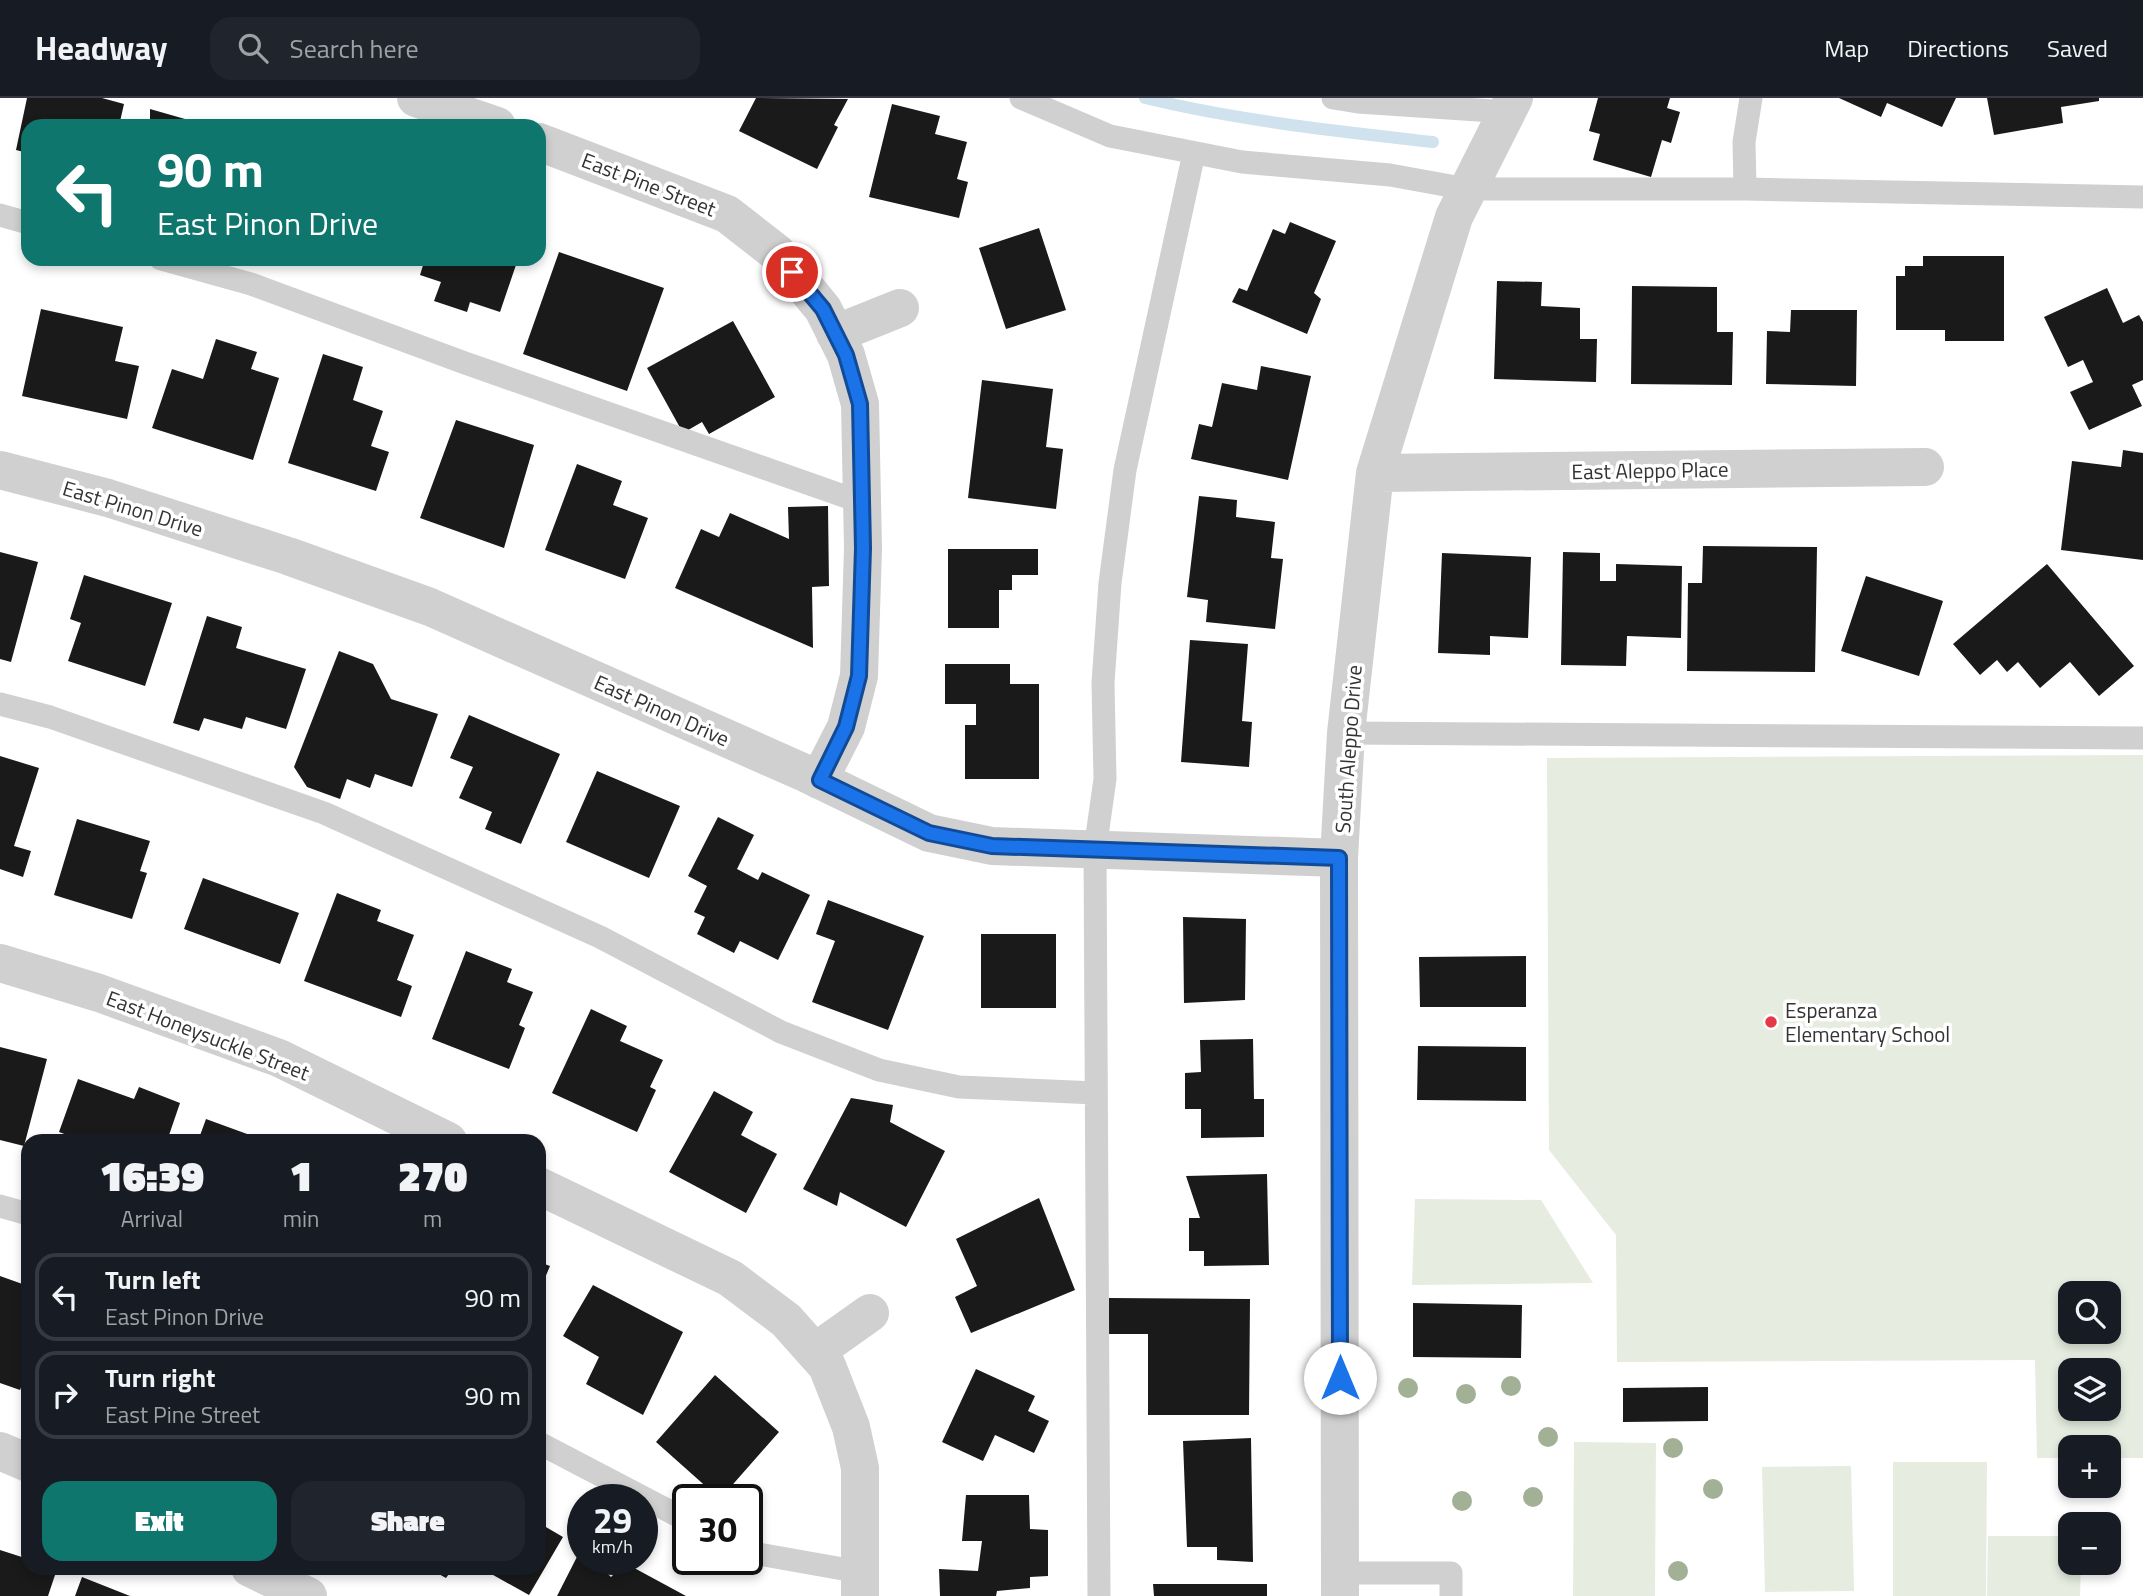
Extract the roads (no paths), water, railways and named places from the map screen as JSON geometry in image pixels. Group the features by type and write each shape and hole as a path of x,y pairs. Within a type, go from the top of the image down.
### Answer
{"street":[{"path":"416,98 477,119"},
{"name":"South Aleppo Drive","path":"1340,1584 1339,858 1346,733 1375,473 1454,217 1511,105"},
{"name":"East Pine Street","path":"546,145 727,214 777,253 823,309 846,355 860,404 863,548 859,676 846,727 820,780"},
{"path":"835,334 900,308"},
{"name":"East Aleppo Place","path":"1375,473 1925,467"},
{"name":"East Pinon Drive","path":"0,470 121,502 288,556 430,607 820,780 929,833 992,846 1339,858"},
{"name":"East Honeysuckle Street","path":"0,963 99,993 279,1058 434,1134"},
{"path":"546,1189 730,1278 786,1320 827,1366 852,1427 860,1468 860,1584"},
{"path":"815,1352 870,1313"},
{"path":"0,1451 21,1461"},
{"path":"264,1575 307,1596"}],"lane":[{"path":"1021,98 1110,136 1242,162 1390,175 1467,189 1745,189 2143,197"},
{"path":"1333,98 1358,102 1511,105"},
{"path":"1745,189 1744,142 1751,98"},
{"path":"1099,1596 1095,850 1105,779 1103,682 1110,583 1125,470 1194,153"},
{"path":"0,215 21,221"},
{"path":"186,266 251,284 465,363 861,502"},
{"path":"0,705 50,717 324,813 600,937 781,1032 878,1070 958,1087 1096,1093"},
{"path":"1346,733 2143,738"},
{"path":"0,1206 21,1212"},
{"path":"546,1447 672,1513"},
{"path":"763,1557 860,1584"},
{"path":"1340,1584 1451,1573 1451,1596"}],"waterway":[{"path":"1145,98 1252,119 1433,142"}],"place":[{"name":"Esperanza Elementary School","path":"1771,1022"}]}
